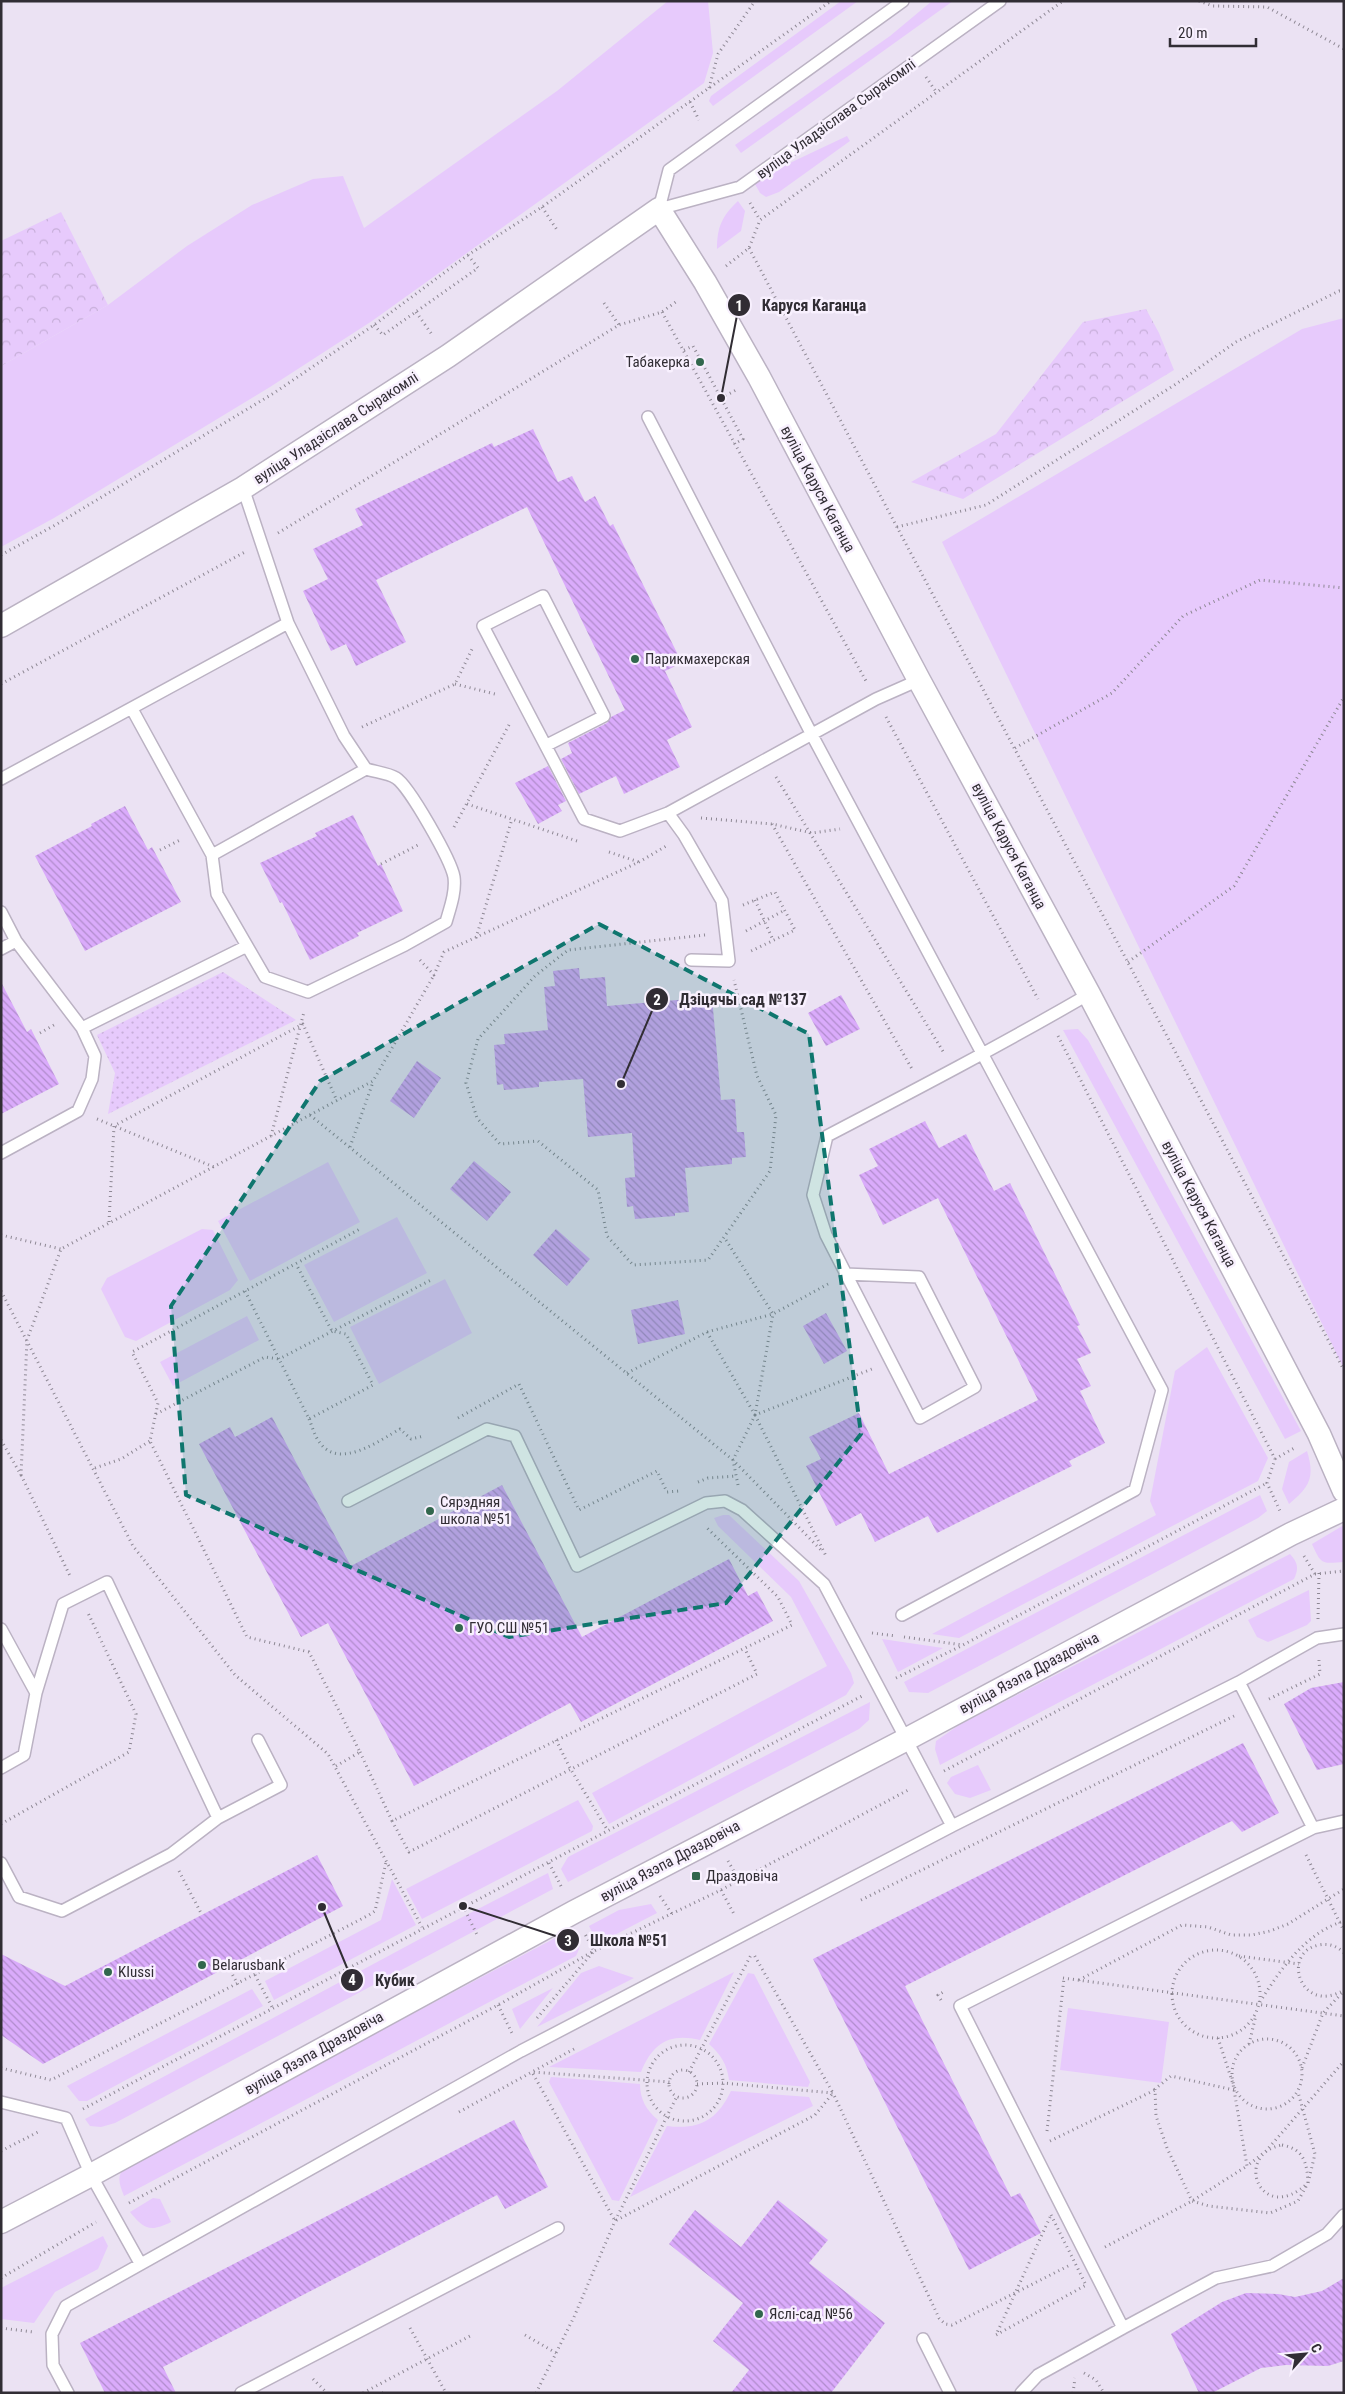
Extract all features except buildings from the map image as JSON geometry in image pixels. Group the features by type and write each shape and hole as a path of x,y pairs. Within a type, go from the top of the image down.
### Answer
{"street":[{"name":"вуліца Уладзіслава Сыракомлі","path":"1,626 243,488 456,350 659,210"},
{"name":"вуліца Каруся Каганца","path":"659,210 742,345 919,680 1089,994 1319,1434 1344,1492"},
{"name":"вуліца Язэпа Драздовіча","path":"1,2222 92,2175 668,1862 907,1739 1291,1534 1344,1509"}],"lane":[{"path":"659,210 669,170 903,1"},
{"name":"вуліца Уладзіслава Сыракомлі","path":"659,210 740,187 1000,1"},
{"path":"648,417 812,735 1162,1390 1135,1490 902,1615"},
{"path":"132,709 212,855 217,894 265,977 308,992 405,945 446,922 452,900 454,877 442,849 422,811 396,778 366,769 344,736 288,624 243,488"},
{"path":"547,745 604,716 543,596 483,626 547,745 584,819 620,831 668,813 876,699 919,680"},
{"path":"1,779 288,624"},
{"path":"212,855 366,769"},
{"path":"668,813 684,835 722,901 729,961 691,960"},
{"path":"1,912 16,941 82,1028 95,1056 92,1079 78,1111 1,1153"},
{"path":"1,949 16,941"},
{"path":"82,1028 247,946"},
{"path":"845,1274 920,1277 975,1388 920,1418 845,1274 826,1235 814,1196 827,1136 984,1054 1089,994"},
{"path":"348,1501 487,1429 515,1436 578,1566 706,1503 725,1502 742,1510 824,1584 877,1688 907,1739 926,1781 952,1826"},
{"path":"1,1768 24,1755 36,1693 63,1604 107,1582 218,1818"},
{"path":"1,1629 36,1693"},
{"path":"68,2393 53,2365 52,2334 66,2306 518,2047 1239,1682 1317,1638 1344,1634"},
{"path":"1239,1682 1313,1828"},
{"path":"1,1863 19,1897 62,1911 171,1854 218,1818 281,1785 258,1740"},
{"path":"1123,2328 960,2006 1313,1828 1344,1821"},
{"path":"1,2102 66,2118 92,2175 140,2264"},
{"path":"1021,2393 1038,2375 1216,2278 1272,2266 1327,2234 1344,2215"},
{"path":"241,2393 558,2228"},
{"path":"923,2338 950,2393"}],"path":[{"path":"708,89 718,54 755,1"},
{"path":"1,555 57,524 274,394 374,325 468,255 542,207 831,1"},
{"path":"726,266 750,248 760,220 1063,1"},
{"path":"1199,1 1213,6 1267,6 1344,49"},
{"path":"690,102 700,120"},
{"path":"750,203 760,220"},
{"path":"542,207 557,230"},
{"path":"750,248 1344,1370"},
{"path":"374,325 383,335 478,268 468,255"},
{"path":"897,527 986,505 1176,384 1236,342 1339,291 1344,291"},
{"path":"1,684 261,543 619,325 662,312 677,301"},
{"path":"604,304 619,325"},
{"path":"1,2151 422,1927 608,1831 877,1688 963,1645 1268,1483 1275,1459 1048,1018 876,699 662,312"},
{"path":"684,350 693,346 743,440 734,444"},
{"path":"1015,748 1112,694 1183,616 1260,580 1344,588"},
{"path":"344,736 454,684 483,626"},
{"path":"442,849 523,700 454,684"},
{"path":"1128,962 1234,886 1344,697"},
{"path":"764,759 812,833 954,1068"},
{"path":"467,804 585,843"},
{"path":"683,804 703,820 772,824 812,833 862,826"},
{"path":"476,938 512,819"},
{"path":"350,1147 373,1081 434,975 444,952 639,862 684,835 703,820"},
{"path":"772,824 922,1087"},
{"path":"381,864 435,836"},
{"path":"603,849 639,862"},
{"path":"724,914 775,892 785,910 794,930 729,961 756,1076 776,1115 770,1171 708,1260 633,1265 607,1236 598,1190 538,1141 500,1144 477,1118 466,1083 478,1039 535,976 568,950 726,937 785,910"},
{"path":"755,900 773,940"},
{"path":"405,945 434,975"},
{"path":"271,1136 302,1024 308,992"},
{"path":"302,1024 337,1100"},
{"path":"114,1126 302,1024"},
{"path":"21,1475 26,1340 61,1249 373,1081"},
{"path":"78,1111 214,1167"},
{"path":"310,1115 733,1460"},
{"path":"109,1223 114,1126"},
{"path":"360,1229 132,1352 158,1403 150,1441 247,1637 309,1652 409,1852 757,1674 744,1649"},
{"path":"1,1235 61,1249"},
{"path":"724,1237 773,1314 755,1415 733,1460 742,1510"},
{"path":"245,1291 309,1419 373,1385 346,1334 332,1331 296,1264"},
{"path":"627,1373 708,1332 773,1314 845,1274"},
{"path":"156,1414 265,1357 279,1358 431,1280"},
{"path":"1,1291 95,1468 133,1546 235,1675 328,1754 422,1927"},
{"path":"708,1332 755,1415 826,1556"},
{"path":"755,1415 891,1362"},
{"path":"1,1440 21,1475 136,1714 130,1752 1,1824"},
{"path":"95,1468 121,1459 150,1441"},
{"path":"392,1821 792,1626 778,1597 699,1520 694,1510"},
{"path":"1,2278 113,2212 498,2006 594,1951 721,1890 1314,1574 1344,1571"},
{"path":"556,1740 570,1768 608,1831"},
{"path":"336,1766 360,1752"},
{"path":"1313,1828 1306,1853 1344,1931"},
{"path":"171,1854 202,1915"},
{"path":"1,2068 51,2080 238,1985 375,1911 386,1861"},
{"path":"720,1865 728,1861 739,1880"},
{"path":"1079,1980 1182,1925 1208,1927 1231,1935 1252,1935 1288,1924 1344,1889"},
{"path":"721,1890 744,1932 752,1952 833,2094 939,2318 946,2324 952,2325 1192,2201 1247,2166 1266,2151 1282,2145 1298,2151 1307,2165 1308,2183"},
{"path":"667,1892 660,1896 672,1914"},
{"path":"463,1906 488,1959"},
{"path":"1249,2044 1259,2004 1260,1992 1258,1979 1250,1965 1238,1956 1224,1950 1208,1950 1194,1955 1182,1965 1174,1978 1171,1992 1174,2008 1181,2022 1191,2031 1204,2037 1218,2038 1231,2036 1244,2029 1253,2018 1259,2004 1300,1948 1332,1924 1344,1921"},
{"path":"1344,1953 1333,1946 1316,1945 1308,1949 1299,1964 1300,1981 1312,1993 1328,1997 1344,1991"},
{"path":"518,2047 594,1951"},
{"path":"744,1957 752,1952"},
{"path":"689,2072 752,1952"},
{"path":"1238,1956 1299,1964"},
{"path":"228,1966 238,1985"},
{"path":"1026,1973 1344,2016"},
{"path":"255,1975 272,2007"},
{"path":"1064,1978 1046,2143 1155,2089 1171,2076 1234,2090"},
{"path":"1155,2089 1156,2116 1166,2148 1192,2201 1209,2206 1270,2213 1298,2201 1308,2183 1315,2154 1301,2110 1298,2092 1302,2068 1322,2013 1344,1991"},
{"path":"498,2006 518,2047 614,2221"},
{"path":"1218,2038 1233,2084 1238,2094 1246,2103 1268,2110 1280,2107 1290,2101 1298,2092"},
{"path":"1247,2166 1233,2084 1232,2072 1234,2061 1249,2044 1259,2040 1270,2039 1281,2042 1291,2048 1298,2057 1302,2068"},
{"path":"532,2072 583,2044"},
{"path":"678,2045 691,2045 702,2049 718,2063 723,2083 720,2096 714,2107 704,2116 692,2120 679,2120 667,2116 652,2101 647,2080 653,2062 666,2049 678,2045"},
{"path":"1308,2183 1294,2195 1286,2198 1269,2195 1257,2182 1256,2173 1260,2157 1344,2061"},
{"path":"532,2072 670,2082"},
{"path":"676,2072 689,2072 693,2075 697,2084 692,2094 684,2098 672,2092 670,2082 676,2072"},
{"path":"697,2084 723,2083 833,2094"},
{"path":"614,2221 815,2116 833,2094"},
{"path":"536,2393 556,2353 614,2221 677,2096"},
{"path":"1051,2215 1086,2284 996,2335 1014,2294 1051,2215"},
{"path":"400,2310 446,2393"},
{"path":"525,2335 556,2353"},
{"path":"363,2393 470,2336"}],"highlighted area":[{"path":"599,924 809,1034 861,1434 726,1603 509,1637 186,1495 171,1306 320,1081"}],"green space":[{"path":"668,1 708,1 713,53 704,83 372,321 270,387 54,518 1,547 1,366 108,305 187,246 252,205 313,179 343,176 364,228 557,91"},
{"path":"841,1 858,1 713,106 709,101 711,96"},
{"path":"932,1 953,1 741,153 735,145 890,36"},
{"path":"847,136 850,141 779,192 766,197 760,193 755,184 775,170"},
{"path":"738,201 745,211 741,231 717,249 719,228 724,217"},
{"path":"61,212 108,305 1,366 1,241"},
{"path":"1146,309 1159,333 1174,370 963,499 911,482 996,434 1083,322"},
{"path":"1344,318 1344,1369 942,542 1302,329"},
{"path":"223,972 296,1020 108,1114 115,1073 97,1035"},
{"path":"1078,1029 1088,1040 1301,1431 1285,1439 1063,1030"},
{"path":"328,1162 360,1222 250,1281 218,1221"},
{"path":"397,1217 427,1273 334,1322 304,1265"},
{"path":"202,1229 213,1230 238,1280 230,1290 136,1341 125,1337 101,1289 107,1278"},
{"path":"445,1279 472,1333 379,1384 350,1327"},
{"path":"247,1316 259,1340 173,1386 160,1362"},
{"path":"1207,1347 1268,1458 1258,1481 959,1638 932,1634 1156,1515 1150,1501 1175,1371"},
{"path":"1307,1451 1311,1468 1309,1481 1302,1492 1289,1504 1282,1489 1289,1462"},
{"path":"1260,1495 1267,1511 1258,1518 928,1693 909,1692 904,1682"},
{"path":"729,1515 799,1581 851,1673 854,1683 846,1695 609,1824 592,1793 827,1666 791,1597 718,1526 714,1518"},
{"path":"1344,1525 1344,1562 1331,1563 1323,1561 1312,1544"},
{"path":"1290,1554 1297,1566 1294,1579 940,1765 935,1749 936,1741 959,1725"},
{"path":"1309,1590 1311,1621 1307,1625 1268,1642 1257,1637 1248,1620"},
{"path":"882,1639 943,1648 898,1672"},
{"path":"870,1702 869,1720 859,1729 568,1882 561,1869 568,1857"},
{"path":"978,1765 991,1790 970,1798 955,1794 947,1783 951,1777"},
{"path":"578,1800 593,1826 592,1831 422,1919 406,1889"},
{"path":"548,1873 553,1889 115,2123 101,2127 90,2126 85,2119 418,1940"},
{"path":"392,1879 416,1925 274,2000 265,1981 381,1920"},
{"path":"651,1904 657,1913 605,1940 597,1942 589,1926 619,1910"},
{"path":"574,1928 580,1942 576,1956 124,2196 119,2180 126,2166"},
{"path":"599,1966 634,1978 537,2027 581,1973"},
{"path":"734,1972 700,2040 679,2038 663,2043 651,2054 641,2072 549,2067"},
{"path":"748,1973 754,1974 810,2082 808,2087 729,2080 723,2060 709,2044"},
{"path":"553,1988 520,2029 512,2009"},
{"path":"252,1989 263,2006 87,2101 79,2101 67,2086"},
{"path":"1068,2008 1169,2022 1161,2083 1060,2070"},
{"path":"551,2077 640,2084 644,2104 658,2120 619,2201 612,2200 549,2082"},
{"path":"731,2091 809,2097 813,2106 630,2197 667,2126 689,2126 706,2121 720,2109"},
{"path":"153,2198 160,2199 171,2222 158,2227 148,2228 140,2223 130,2212"},
{"path":"103,2236 108,2246 98,2269 55,2292 34,2323 1,2319 1,2288"}],"place":[{"name":"Табакерка","path":"700,362"},
{"name":"Каруся Каганца","path":"721,398"},
{"name":"Парикмахерская","path":"635,659"},
{"name":"Дзіцячы сад №137","path":"621,1084"},
{"name":"Сярэдняя школа №51","path":"430,1511"},
{"name":"ГУО СШ №51","path":"459,1628"},
{"name":"Драздовіча","path":"696,1876"},
{"name":"Школа №51","path":"463,1906"},
{"name":"Кубик","path":"322,1907"},
{"name":"Belarusbank","path":"202,1965"},
{"name":"KIussi","path":"108,1972"},
{"name":"Яслі-сад №56","path":"759,2314"}]}
